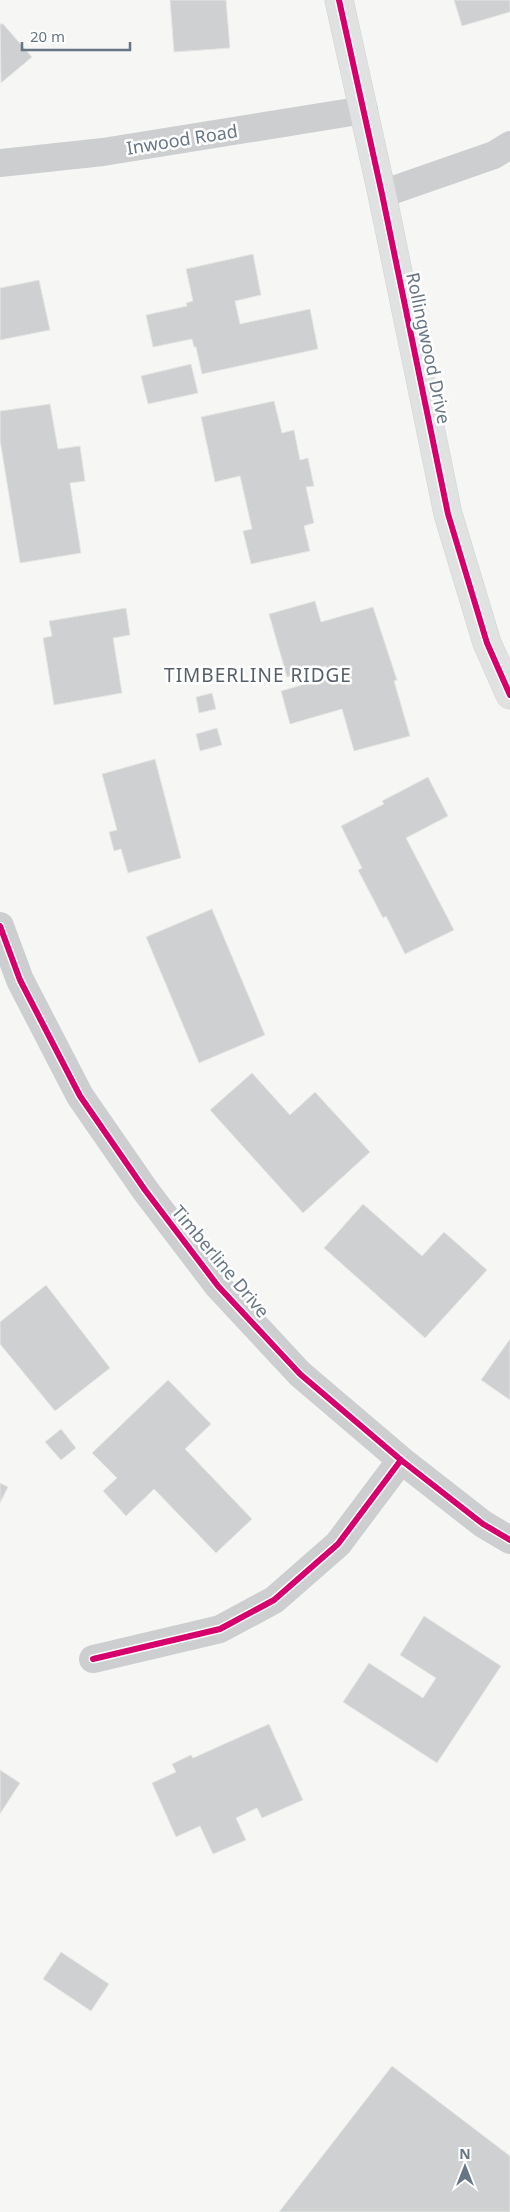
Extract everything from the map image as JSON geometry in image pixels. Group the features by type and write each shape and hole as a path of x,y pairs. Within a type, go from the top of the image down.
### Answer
{"street":[{"name":"Rollingwood Drive","path":"339,0 382,194 448,514 486,643 510,696"},
{"name":"Inwood Road","path":"0,163 103,152 364,110"},
{"path":"382,194 494,155 510,145"},
{"name":"Timberline Drive","path":"0,926 20,980 80,1096 145,1190 218,1286 300,1374 401,1460 484,1524 510,1540"},
{"path":"93,1659 220,1629 274,1600 338,1544 401,1460"}],"building":[{"path":"170,0 226,0 230,48 174,52"},
{"path":"454,0 510,0 510,12 462,26"},
{"path":"0,24 3,24 32,57 1,83"},
{"path":"253,254 261,295 235,301 240,324 310,309 318,349 202,374 196,347 194,347 192,339 153,347 146,315 187,306 186,303 193,301 186,269"},
{"path":"39,280 50,330 0,340 0,288"},
{"path":"191,364 198,393 148,404 141,376"},
{"path":"274,401 282,433 294,430 300,460 308,458 314,486 306,487 314,523 304,526 310,551 251,564 243,531 252,529 240,476 215,482 201,417"},
{"path":"50,404 58,449 80,446 85,481 70,483 81,553 20,563 0,440 0,411"},
{"path":"315,601 321,622 373,607 397,680 394,681 410,736 354,751 342,709 290,724 281,691 329,677 326,666 287,677 269,614"},
{"path":"126,608 130,635 113,638 122,693 54,705 43,638 52,636 49,621"},
{"path":"212,693 216,709 199,713 196,697"},
{"path":"217,728 222,745 200,751 196,734"},
{"path":"155,759 181,858 128,873 121,849 114,851 109,832 117,830 102,774"},
{"path":"428,777 448,816 406,838 454,930 405,954 386,916 383,918 358,870 362,868 341,826 384,804 382,801"},
{"path":"212,909 265,1035 199,1063 146,937"},
{"path":"252,1073 290,1115 315,1092 370,1152 303,1213 210,1110"},
{"path":"363,1204 422,1256 444,1232 487,1270 425,1338 324,1248"},
{"path":"46,1285 110,1368 55,1411 0,1344 0,1322"},
{"path":"510,1339 510,1400 481,1380"},
{"path":"168,1380 211,1424 185,1449 252,1519 216,1553 154,1489 126,1516 103,1491 117,1478 92,1453"},
{"path":"61,1429 76,1448 61,1460 45,1442"},
{"path":"0,1483 8,1487 0,1503"},
{"path":"424,1616 501,1666 437,1763 343,1702 369,1663 423,1698 436,1678 400,1655"},
{"path":"269,1724 303,1800 262,1818 257,1808 236,1818 246,1840 213,1854 200,1826 176,1837 152,1783 176,1772 172,1764 191,1755 193,1758"},
{"path":"0,1770 20,1783 0,1814"},
{"path":"61,1952 109,1984 91,2011 43,1979"},
{"path":"392,2066 510,2156 510,2212 279,2212"}],"cycle path":[{"path":"339,0 382,194 448,514 487,643 510,695"},
{"path":"0,926 20,980 80,1096 145,1190 218,1286 300,1374 401,1460 483,1524 510,1540"},
{"path":"93,1659 220,1629 274,1600 338,1544 401,1460"}],"district":[{"name":"TIMBERLINE RIDGE","path":"258,675"}]}
